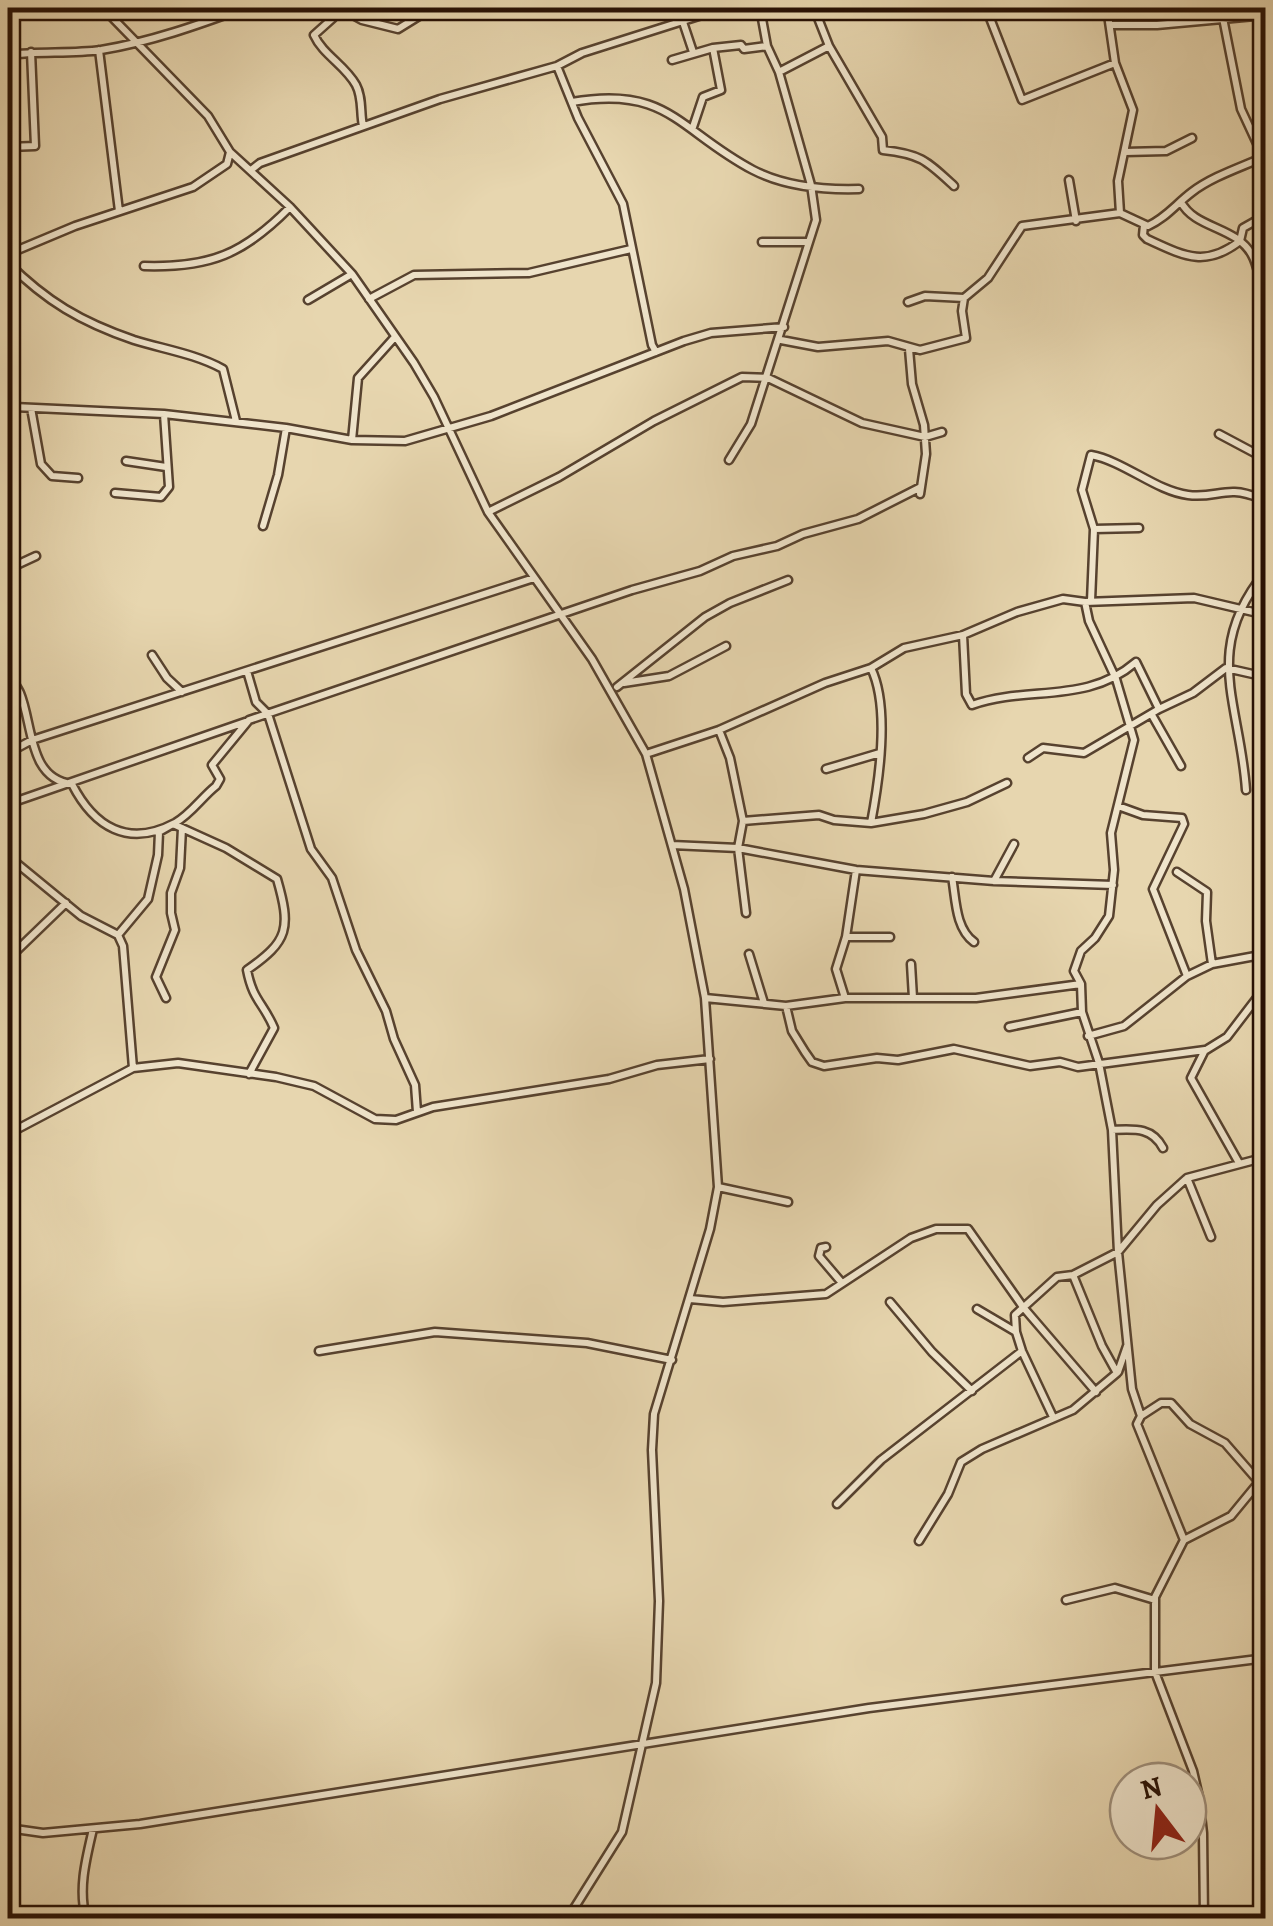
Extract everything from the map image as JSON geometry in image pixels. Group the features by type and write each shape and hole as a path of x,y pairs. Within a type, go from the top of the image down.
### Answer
{"street":[{"path":"103,8 208,116 230,152 290,207 352,274 414,363 488,512 618,700 646,754 672,845 705,998 718,1187 710,1230 654,1414 659,1652 656,1683 622,1832 568,1918"},
{"path":"8,55 99,50 138,42 244,8"},
{"path":"363,126 362,100 356,86 314,35 338,8 362,20 398,30 432,8"},
{"path":"251,170 260,163 440,99 557,66 582,53 724,8"},
{"path":"729,460 751,424 768,378 816,220 760,8"},
{"path":"814,8 829,46 882,137 883,150 908,152 928,163 954,186"},
{"path":"986,8 1022,100 1115,63"},
{"path":"1107,8 1115,63 1133,110 1118,180 1120,213"},
{"path":"1110,25 1266,16"},
{"path":"780,340 818,347 888,341 920,350 966,338 964,298 988,278 1022,226 1120,213 1144,225 1162,220 1171,207 1194,189 1265,158 1241,109 1222,18"},
{"path":"684,22 693,52"},
{"path":"672,60 714,48 741,45 744,50 767,46"},
{"path":"780,72 829,46"},
{"path":"693,127 703,97 721,90 714,48"},
{"path":"99,50 119,212"},
{"path":"8,147 34,146 32,52"},
{"path":"557,66 622,204 656,352"},
{"path":"572,102 632,98 693,127 754,171 826,190 859,189"},
{"path":"1125,152 1166,152 1192,138"},
{"path":"8,254 194,187 228,164 230,152"},
{"path":"1069,180 1076,221"},
{"path":"1180,202 1187,214 1240,241 1252,254 1260,279 1266,276"},
{"path":"144,266 170,267 217,259 265,232 290,207"},
{"path":"1144,225 1144,237 1182,255 1203,258 1220,256 1240,241 1243,228 1266,214"},
{"path":"762,242 808,242"},
{"path":"368,299 414,275 528,272 631,249"},
{"path":"8,263 46,300 82,318 223,369 236,422"},
{"path":"308,300 352,274"},
{"path":"908,302 925,296 964,298"},
{"path":"8,397 11,408 164,414 352,440 419,439 712,333 784,328"},
{"path":"352,440 358,378 394,338"},
{"path":"8,804 632,590 858,519 921,490 925,437 912,384 909,349"},
{"path":"488,512 559,477 733,379 768,378 862,424 925,437 942,432"},
{"path":"31,408 41,464 52,476 78,478"},
{"path":"116,493 161,497 169,486 164,414"},
{"path":"263,526 286,428"},
{"path":"1218,434 1266,459"},
{"path":"1141,1416 1132,1389 1118,1252 1112,1130 1099,1063 1082,1012 1081,984 1074,971 1081,951 1110,916 1111,832 1134,740 1116,679 1089,621 1094,529 1082,490 1091,455 1186,495 1233,489 1255,496 1259,498 1265,525"},
{"path":"126,461 166,467"},
{"path":"1094,529 1139,528"},
{"path":"8,569 36,556"},
{"path":"1246,790 1226,668 1229,639 1241,607 1266,570"},
{"path":"8,753 32,740 534,578"},
{"path":"618,700 619,685 705,617 788,580"},
{"path":"646,754 719,730 825,682 871,668 904,648 963,635 1017,612 1062,599 1194,598 1266,616"},
{"path":"963,635 966,694 972,705 1076,691 1116,679 1136,662 1159,709"},
{"path":"604,676 619,685 669,676 726,646"},
{"path":"152,655 182,692"},
{"path":"871,668 878,683 881,708 871,823"},
{"path":"1226,668 1262,676 1266,699"},
{"path":"1028,758 1042,748 1084,753 1194,693 1226,668"},
{"path":"246,671 256,702 268,714 311,848 332,878 356,950 416,1085 418,1112"},
{"path":"8,672 19,689 38,760 64,783 72,784"},
{"path":"1152,715 1181,766"},
{"path":"118,935 148,899 159,832 216,786 220,779 212,766 249,720"},
{"path":"719,730 727,745 743,821 738,848 746,913"},
{"path":"826,768 880,753"},
{"path":"743,821 819,815 871,823 967,802 1007,783"},
{"path":"72,784 84,806 121,833 146,832 173,824 226,848 277,879 284,937 273,952 247,970 252,995 274,1028 249,1074"},
{"path":"1118,806 1142,815 1182,818 1184,824 1153,890 1187,976"},
{"path":"166,998 156,977 175,930 171,893 180,868 182,828"},
{"path":"994,881 1014,844"},
{"path":"672,845 738,848 856,870 1113,885"},
{"path":"8,850 11,862 81,916 118,935 123,946 133,1068"},
{"path":"845,998 836,969 846,937 856,870"},
{"path":"1177,872 1208,892 1206,921 1212,964"},
{"path":"952,877 959,919 967,937 974,942"},
{"path":"8,959 66,904"},
{"path":"846,937 890,937"},
{"path":"749,954 764,1003"},
{"path":"1088,1036 1124,1026 1187,976 1212,964 1266,954"},
{"path":"911,964 913,998"},
{"path":"705,998 786,1006 845,998 976,998 1081,984"},
{"path":"786,1006 792,1030 805,1052 812,1062 824,1066 877,1058 898,1060 954,1049 1030,1066 1060,1062 1078,1067 1205,1050 1228,1037 1232,1026 1266,986"},
{"path":"1010,1026 1082,1012"},
{"path":"1205,1050 1191,1078 1239,1162"},
{"path":"8,1134 133,1068 178,1063 314,1086 376,1119 396,1120 433,1107 610,1079 657,1065 710,1059"},
{"path":"1112,1130 1137,1128 1157,1137 1163,1148"},
{"path":"1054,1418 1022,1351 1015,1315 1056,1277 1073,1275 1118,1252 1167,1194 1187,1178 1266,1157"},
{"path":"1187,1178 1211,1236"},
{"path":"718,1187 788,1202"},
{"path":"690,1298 723,1302 826,1294 912,1238 936,1229 960,1227 971,1232 1023,1307 1096,1392"},
{"path":"826,1247 818,1252 819,1256 842,1283"},
{"path":"1073,1275 1117,1373"},
{"path":"890,1302 972,1391"},
{"path":"977,1309 1016,1332"},
{"path":"319,1351 435,1332 587,1343 672,1360"},
{"path":"919,1541 948,1494 961,1462 1073,1410 1117,1373 1129,1342"},
{"path":"837,1504 881,1460 1022,1351"},
{"path":"1184,1540 1141,1440 1141,1416 1162,1403 1172,1404 1190,1424 1225,1443 1259,1482"},
{"path":"1259,1482 1256,1472 1266,1459"},
{"path":"1204,1918 1199,1798 1193,1770 1155,1672 1155,1600 1184,1540 1231,1516 1259,1482"},
{"path":"8,1529 11,1564"},
{"path":"1066,1600 1115,1588 1155,1600"},
{"path":"8,1828 43,1833 94,1830 641,1742 666,1743 986,1692 1266,1658"},
{"path":"86,1918 83,1879 94,1830"},
{"path":"574,1910 590,1918"}]}
